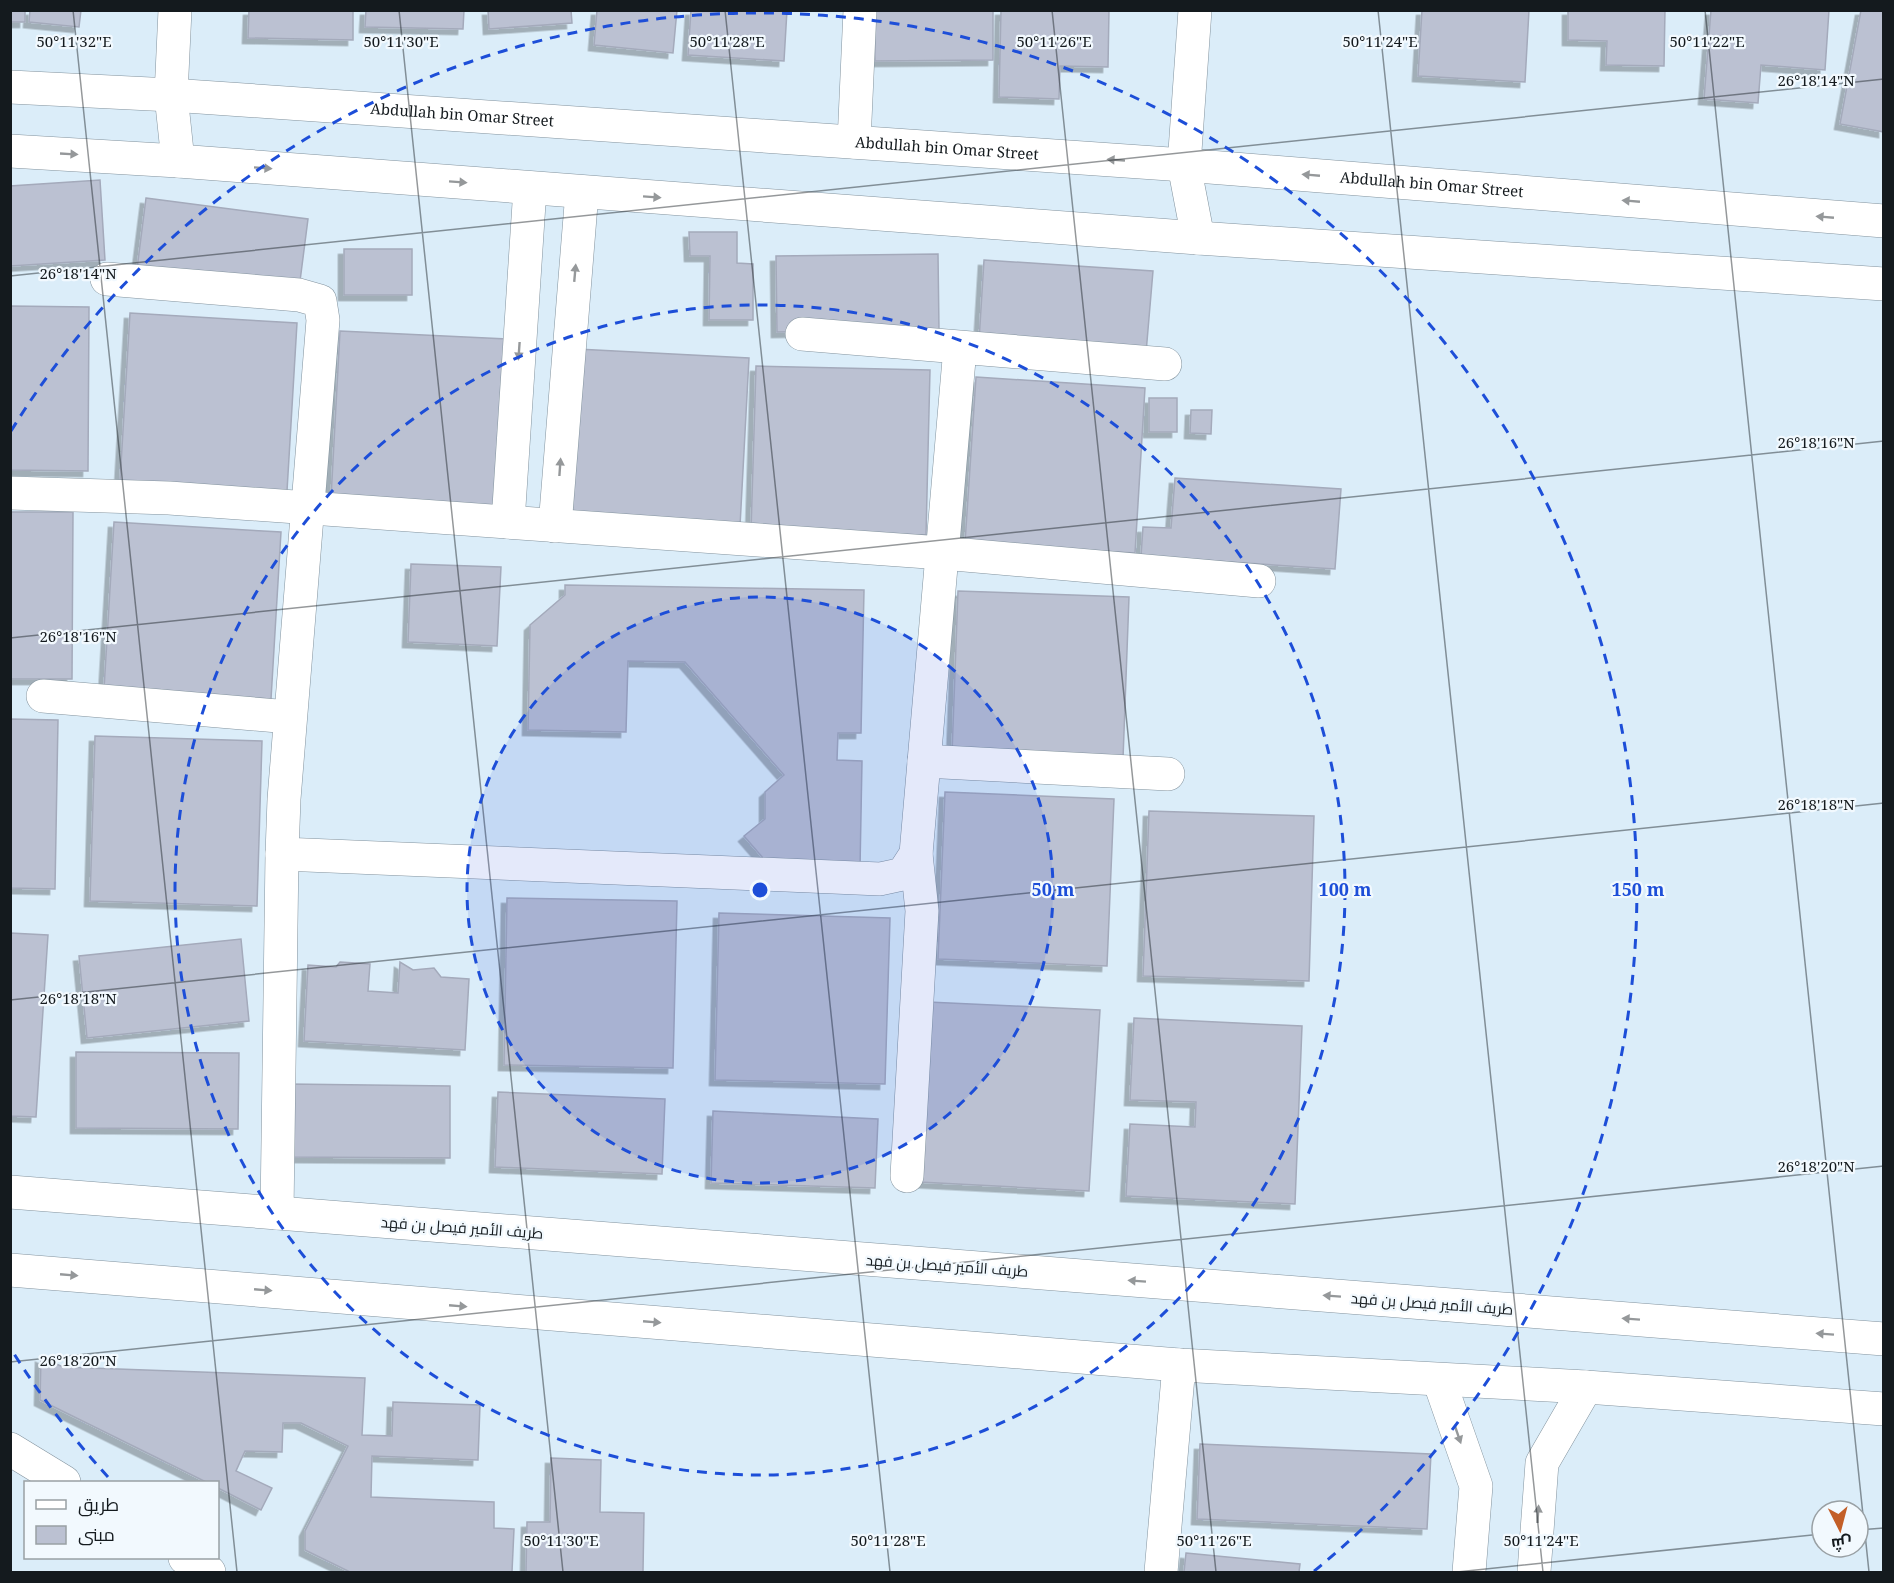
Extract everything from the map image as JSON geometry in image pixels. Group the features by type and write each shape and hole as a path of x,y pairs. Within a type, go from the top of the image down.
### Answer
{"street":[{"path":"175,10 171,95 178,161"},
{"path":"854,142 860,10"},
{"path":"1195,10 1184,165 1198,238"},
{"name":"Abdullah bin Omar Street","path":"10,87 171,95 1184,165 1884,221"},
{"path":"10,151 178,161 1198,238 1884,284"},
{"path":"508,522 530,188"},
{"path":"555,526 582,192"},
{"path":"107,279 299,295 320,301 323,320 284,799 277,1213"},
{"path":"522,306 572,311"},
{"path":"802,334 1165,364"},
{"path":"907,1176 922,911 916,854 960,348"},
{"path":"10,493 169,498 942,553 1259,581"},
{"path":"43,696 290,717"},
{"path":"924,761 1168,774"},
{"path":"282,854 880,879 903,874 916,854"},
{"name":"طريف الأمير فيصل بن فهد","path":"10,1192 1884,1339"},
{"path":"10,1270 1179,1365 1587,1387 1884,1409"},
{"path":"1161,1572 1179,1365"},
{"path":"1439,1380 1476,1486 1469,1572"},
{"path":"1534,1572 1542,1462 1587,1387"},
{"path":"10,1449 62,1481"},
{"path":"188,1559 209,1572"}],"building":[{"path":"10,10 25,10 25,22 10,22"},
{"path":"30,10 81,10 79,27 29,22"},
{"path":"249,10 353,10 353,40 248,38"},
{"path":"366,10 464,10 463,29 365,27"},
{"path":"488,10 571,10 572,23 489,29"},
{"path":"597,10 677,10 673,53 594,45"},
{"path":"691,10 787,10 784,61 688,55"},
{"path":"874,10 993,10 993,60 875,61"},
{"path":"1001,10 1109,10 1108,67 1060,66 1059,99 999,97"},
{"path":"1422,10 1529,10 1525,82 1418,76"},
{"path":"1568,10 1665,10 1664,66 1606,65 1607,41 1568,40"},
{"path":"1711,10 1829,10 1825,70 1761,65 1758,103 1704,99"},
{"path":"1861,10 1884,10 1884,132 1840,124"},
{"path":"100,180 105,260 10,266 10,186"},
{"path":"146,198 308,219 299,289 137,269"},
{"path":"689,232 737,232 737,263 753,264 753,320 709,320 710,256 690,256"},
{"path":"344,249 412,249 412,295 344,295"},
{"path":"938,254 939,329 777,332 776,256"},
{"path":"984,260 1153,271 1146,353 979,341"},
{"path":"10,306 89,307 88,471 10,470"},
{"path":"130,313 297,323 287,491 120,481"},
{"path":"340,331 507,339 498,507 331,498"},
{"path":"577,349 749,358 740,526 567,517"},
{"path":"756,366 930,370 926,535 751,531"},
{"path":"976,377 1145,388 1135,553 965,543"},
{"path":"1149,398 1177,398 1177,432 1149,432"},
{"path":"1191,410 1212,410 1211,434 1190,433"},
{"path":"1175,478 1341,489 1335,569 1141,556 1143,527 1171,528"},
{"path":"10,512 73,512 72,679 10,679"},
{"path":"114,522 281,532 271,699 104,689"},
{"path":"411,564 501,567 497,646 408,642"},
{"path":"565,585 864,590 861,733 838,733 837,760 862,761 860,868 770,866 744,836 765,819 765,792 784,775 685,662 628,661 626,732 528,730 530,625 565,595"},
{"path":"958,591 1129,597 1123,759 952,753"},
{"path":"10,719 58,720 55,889 10,888"},
{"path":"95,736 262,741 257,906 90,901"},
{"path":"945,792 1114,799 1107,966 938,959"},
{"path":"1149,811 1314,816 1309,981 1143,976"},
{"path":"507,898 677,901 673,1068 504,1065"},
{"path":"719,913 890,918 885,1084 715,1080"},
{"path":"10,933 48,935 36,1117 10,1116"},
{"path":"241,939 249,1021 87,1038 79,956"},
{"path":"340,962 370,964 368,991 398,993 400,962 413,970 434,968 441,977 469,979 465,1050 304,1041 308,965 336,967"},
{"path":"928,1002 1100,1010 1089,1191 919,1182"},
{"path":"1134,1018 1302,1026 1295,1204 1126,1196 1130,1124 1195,1127 1196,1102 1130,1100"},
{"path":"76,1052 239,1053 238,1129 76,1128"},
{"path":"288,1084 450,1086 450,1158 288,1157"},
{"path":"498,1092 665,1099 662,1174 495,1167"},
{"path":"713,1111 878,1119 875,1188 711,1183"},
{"path":"41,1357 63,1367 365,1378 362,1435 392,1436 393,1402 480,1405 478,1460 372,1456 371,1497 494,1502 494,1528 514,1529 512,1572 350,1572 305,1550 305,1531 348,1446 301,1423 283,1423 282,1452 245,1451 236,1471 272,1488 261,1510 219,1489 219,1481 204,1481 40,1400"},
{"path":"1200,1444 1431,1454 1427,1529 1197,1519"},
{"path":"551,1458 601,1460 600,1512 644,1513 643,1572 526,1572 527,1522 550,1522"},
{"path":"1186,1553 1300,1564 1299,1572 1184,1572"}]}
